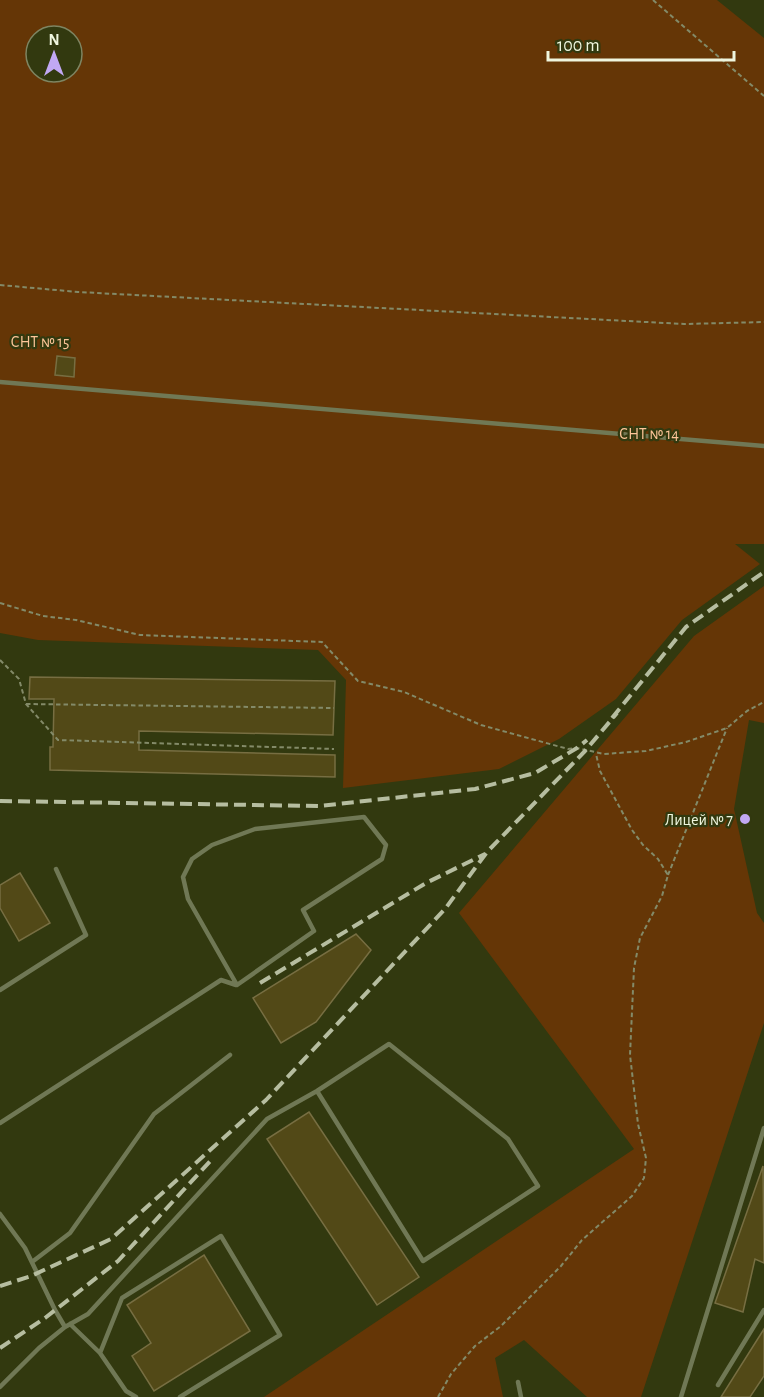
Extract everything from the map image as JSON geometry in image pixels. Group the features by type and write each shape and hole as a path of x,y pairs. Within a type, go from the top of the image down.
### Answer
{"lane":[{"path":"0,382 764,446"},
{"path":"364,817 386,844 382,859 303,910 314,931 237,985 188,899 183,877 192,859 212,845 255,829 364,817"},
{"path":"0,990 86,935 56,869"},
{"path":"0,1123 221,980 237,985"},
{"path":"0,1387 39,1348 88,1314 267,1119 317,1091 389,1044 508,1139 538,1186 423,1261 317,1091"},
{"path":"32,1262 70,1233 154,1114 230,1055"},
{"path":"681,1397 764,1128"},
{"path":"0,1214 25,1248 55,1310 68,1326 100,1353 126,1391 136,1397"},
{"path":"100,1353 122,1298 221,1236 280,1335 180,1397"},
{"path":"718,1385 764,1310"},
{"path":"518,1382 521,1397"}],"path":[{"path":"653,0 764,96"},
{"path":"0,285 78,292 684,324 764,322"},
{"path":"0,603 43,616 76,620 140,635 322,642 358,681 404,692 481,725 568,749 577,748 595,753 646,751 686,742 727,728 747,711 764,702"},
{"path":"0,660 19,679 26,704 57,740 334,749"},
{"path":"26,704 334,708"},
{"path":"438,1397 451,1374 475,1346 501,1326 561,1266 582,1240 632,1197 644,1178 646,1158 638,1124 630,1055 634,968 640,938 662,896 668,875 727,728"},
{"path":"595,753 600,771 632,830 658,859 668,875"}],"green space":[{"path":"0,0 717,0 764,38 764,544 735,544 760,564 682,620 616,699 559,739 499,769 343,788 346,680 318,650 38,640 0,633"},
{"path":"764,586 764,723 749,720 734,809 757,913 764,923 764,1023 641,1397 587,1397 524,1340 495,1358 503,1397 264,1397 634,1149 459,913 694,636"}],"building":[{"path":"57,356 75,358 74,377 55,375"},
{"path":"30,677 335,681 333,735 139,731 139,750 335,755 335,777 50,770 54,699 29,699"},
{"path":"20,873 50,923 19,941 0,908 0,885"},
{"path":"356,934 371,950 316,1022 281,1043 253,998"},
{"path":"309,1112 419,1277 377,1305 267,1139"},
{"path":"763,1166 764,1263 755,1259 743,1312 715,1303"},
{"path":"204,1255 250,1331 154,1391 132,1356 151,1343 127,1305"},
{"path":"764,1329 764,1376 750,1397 721,1397"}],"railway":[{"path":"612,718 686,627 764,572"},
{"path":"0,1286 31,1276 111,1239 266,1100 445,909 487,852 585,751 617,713"},
{"path":"0,801 319,806 475,789 535,773 587,740"},
{"path":"260,983 426,883 485,854"},
{"path":"0,1348 45,1318 118,1261 213,1158"}],"place":[{"name":"Лицей № 7","path":"745,819"}],"park label":[{"name":"СНТ № 15","path":"40,341"},
{"name":"СНТ № 14","path":"649,433"}]}
